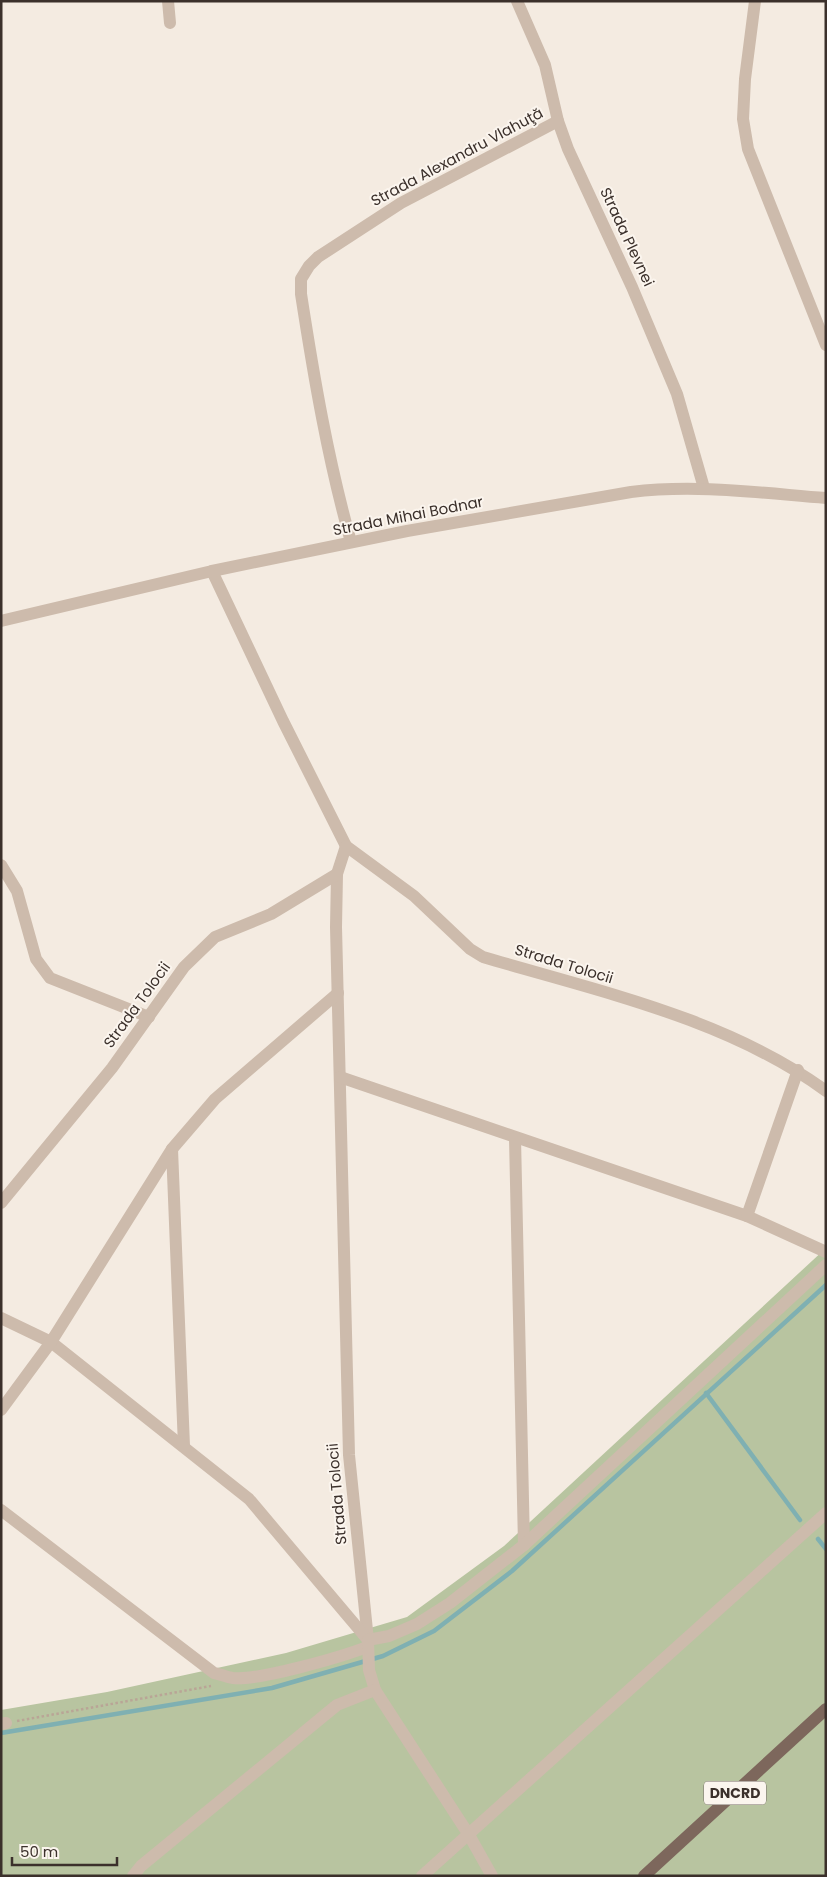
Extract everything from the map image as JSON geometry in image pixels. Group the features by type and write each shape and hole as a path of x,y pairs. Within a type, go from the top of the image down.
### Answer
{"main road":[{"name":"DNCRD","path":"644,1876 826,1709"}],"street":[{"path":"168,1 170,23"},
{"name":"Strada Plevnei","path":"517,1 545,65 558,121 568,149 632,287 677,394 704,488"},
{"path":"755,1 745,79 743,119 748,149 826,345"},
{"name":"Strada Alexandru Vlahuţă","path":"351,542 338,495 316,392 301,294 301,279 318,257 401,203 558,121"},
{"name":"Strada Mihai Bodnar","path":"1,621 212,571 351,542 631,492 665,488 704,488 826,498"},
{"name":"Strada Tolocii","path":"212,571 283,721 346,846 414,896 470,949 483,956 626,999 734,1037 798,1070 826,1091"},
{"name":"Strada Tolocii","path":"346,846 338,874 336,927 349,1456 369,1670 375,1690 469,1835 492,1876"},
{"path":"1,865 17,891 36,959 50,978 149,1017"},
{"name":"Strada Tolocii","path":"1,1203 112,1068 184,967 215,937 271,914 338,874"},
{"path":"1,1410 51,1342 172,1149 215,1099 338,993"},
{"path":"747,1216 798,1070"},
{"path":"340,1077 747,1216 826,1252"},
{"path":"515,1138 524,1545"},
{"path":"172,1149 184,1446"},
{"path":"1,1510 193,1658 214,1672 234,1678 264,1674 335,1658 367,1647 417,1624 450,1603 524,1545 826,1265"},
{"path":"1,1318 51,1342 250,1499 367,1647"},
{"path":"422,1876 826,1513"},
{"path":"133,1876 141,1866 337,1705 375,1690"}],"path":[{"path":"4,1724 203,1689 234,1678"}],"green space":[{"path":"826,1248 826,1876 1,1876 1,1710 107,1692 286,1653 407,1617 504,1546"}],"waterway":[{"path":"1,1733 272,1688 383,1656 434,1631 512,1571 826,1285"},
{"path":"706,1393 800,1520"},
{"path":"818,1539 826,1549"}]}
